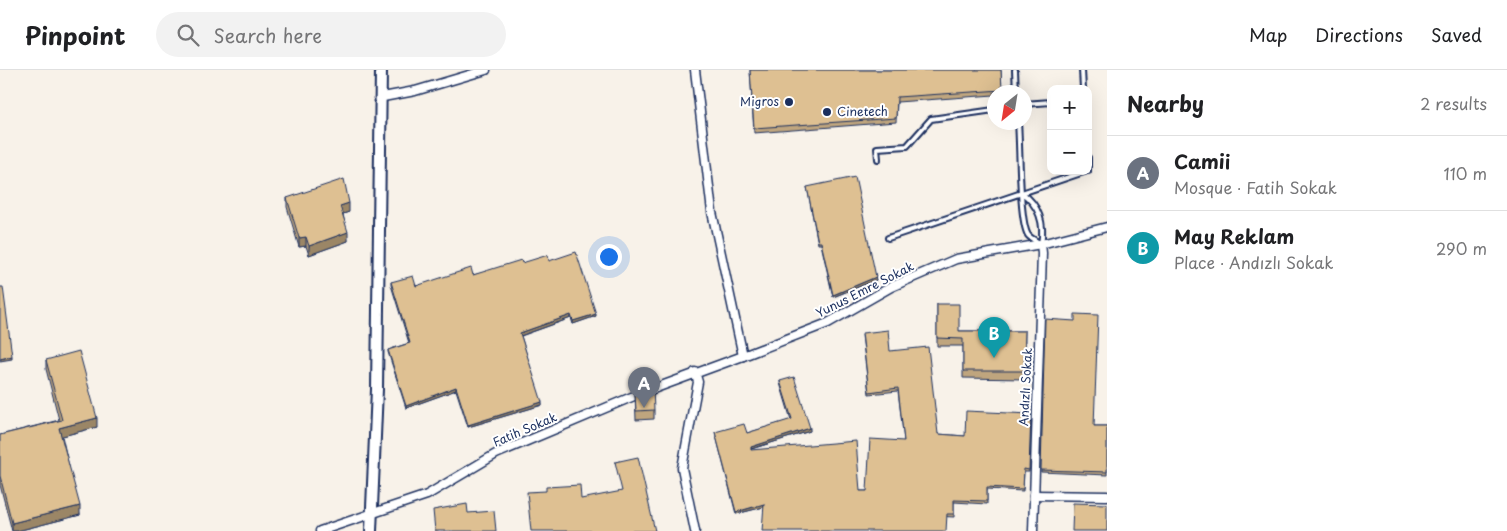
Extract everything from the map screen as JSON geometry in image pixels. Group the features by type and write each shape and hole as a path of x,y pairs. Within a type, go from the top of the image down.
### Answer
{"street":[{"path":"371,531 370,514 377,388 383,97 381,70"},
{"path":"383,97 415,92 486,70"},
{"path":"695,70 712,212 742,356"},
{"name":"Yunus Emre Sokak","path":"742,356 828,323 891,287 956,259 1041,244 1107,227"},
{"name":"Andızlı Sokak","path":"1032,531 1042,263 1041,244"},
{"name":"Fatih Sokak","path":"320,531 427,495 496,454 696,372 742,356"},
{"path":"695,531 682,468 698,382 696,372"},
{"path":"1034,495 1107,496"}],"lane":[{"path":"1015,70 1016,85"},
{"path":"1082,70 1083,85"},
{"path":"1032,103 1047,102"},
{"path":"878,159 877,148 907,146 931,119 987,111"},
{"path":"1018,130 1022,193 1020,206 1027,234 1041,244"},
{"path":"888,238 1075,175"},
{"path":"1022,193 1036,204 1042,227 1041,244"}],"building":[{"path":"750,70 1001,70 1002,85 987,85 987,91 897,97 896,118 754,128"},
{"path":"855,177 876,277 833,295 821,242 818,242 807,187"},
{"path":"344,179 349,203 340,206 348,232 309,246 306,237 299,238 287,198"},
{"path":"576,252 596,314 573,321 571,315 520,333 542,402 468,425 456,387 406,406 388,350 410,343 391,282 413,276 416,286 471,268 473,275 521,260 522,263 548,255 549,261"},
{"path":"0,287 3,287 12,356 0,359"},
{"path":"937,304 959,304 959,331 1025,331 1024,371 963,371 963,339 937,338"},
{"path":"1075,314 1098,315 1094,426 1107,426 1107,472 1041,470 1045,319 1075,321"},
{"path":"888,330 890,351 928,347 938,434 965,436 966,411 1031,414 1029,470 1024,469 1023,489 987,487 987,501 954,500 954,514 947,514 946,531 762,531 764,504 736,512 715,432 744,424 747,433 792,419 780,381 794,377 810,428 751,447 751,450 856,441 860,491 867,491 870,439 904,441 898,388 869,392 862,333"},
{"path":"79,351 97,418 59,428 80,506 12,523 0,476 0,435 62,420 46,360"},
{"path":"653,388 654,410 636,411 635,393"},
{"path":"638,457 655,531 531,531 527,492 546,491 546,487 580,485 581,499 622,491 615,462"},
{"path":"1073,503 1107,504 1107,531 1072,531"},
{"path":"467,504 468,513 494,511 496,531 435,531 433,510"}],"place":[{"name":"Migros","path":"789,102"},
{"name":"Cinetech","path":"827,112"},
{"name":"May Reklam","path":"994,358"},
{"name":"Camii","path":"644,408"}]}
